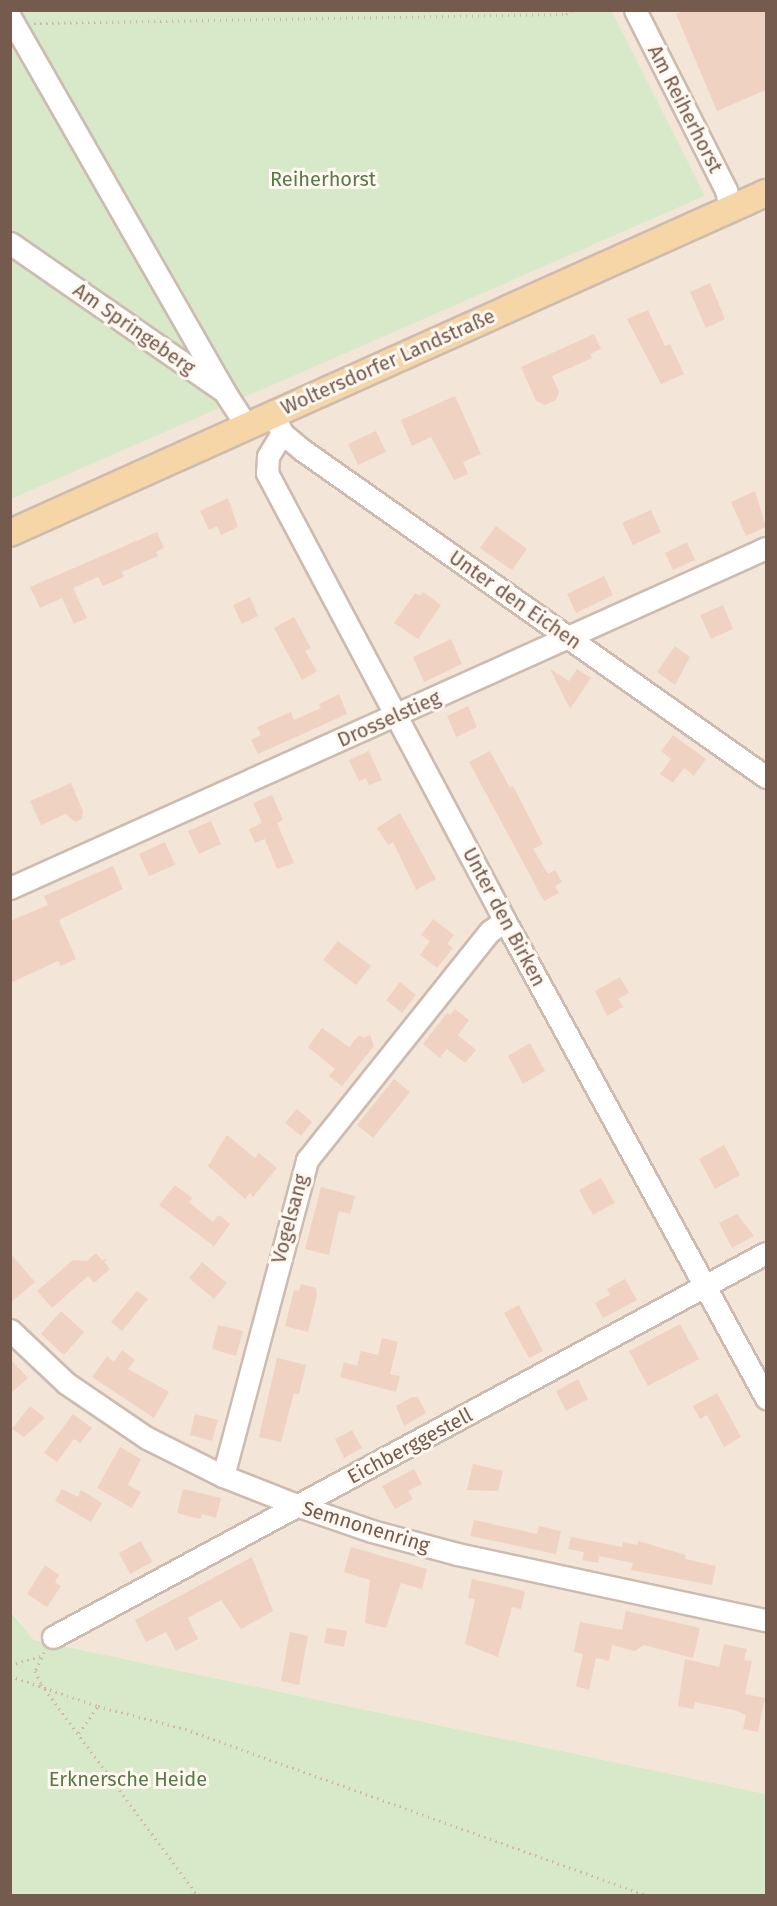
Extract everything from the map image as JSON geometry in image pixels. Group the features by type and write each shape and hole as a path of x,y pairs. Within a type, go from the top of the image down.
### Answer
{"main road":[{"name":"Woltersdorfer Landstraße","path":"10,533 246,425 278,423 766,193"}],"street":[{"name":"Am Reiherhorst","path":"642,13 726,190 730,209"},
{"path":"12,20 224,391"},
{"name":"Am Springeberg","path":"10,243 224,391 246,425"},
{"name":"Unter den Eichen","path":"278,423 568,637 766,777"},
{"name":"Unter den Birken","path":"278,423 268,456 267,473 398,715 505,921 766,1398"},
{"name":"Drosselstieg","path":"10,888 766,548"},
{"name":"Vogelsang","path":"223,1476 307,1160 490,931 505,921"},
{"name":"Eichberggestell","path":"53,1637 766,1253"},
{"name":"Semnonenring","path":"10,1330 66,1383 147,1438 223,1476 299,1506 372,1532 457,1554 766,1620"}],"path":[{"path":"12,20 566,14 574,10"},
{"path":"53,1637 35,1671 41,1684 198,1896"},
{"path":"10,1665 41,1656"},
{"path":"10,1676 41,1684 98,1706 184,1730 650,1896"},
{"path":"79,1733 98,1706"}],"shaded area":[{"path":"612,11 766,11 766,1794 34,1640 11,1611 10,499 705,196"}],"green space":[{"name":"Reiherhorst","path":"11,11 612,11 705,196 11,499"},
{"name":"Erknersche Heide","path":"10,1611 34,1640 766,1794 766,1895 11,1895"}],"building":[{"path":"685,10 766,10 766,90 717,111 676,14"},
{"path":"710,283 725,319 706,328 690,292"},
{"path":"648,310 665,346 670,344 684,374 661,384 627,319"},
{"path":"594,334 601,349 590,354 592,358 552,376 559,392 556,400 545,405 536,401 521,367"},
{"path":"455,396 481,454 463,462 468,474 454,480 431,437 412,446 401,420"},
{"path":"376,431 386,452 358,465 348,444"},
{"path":"755,491 766,527 746,536 731,502"},
{"path":"228,498 238,527 221,535 217,526 209,530 200,511"},
{"path":"651,510 661,532 633,545 622,523"},
{"path":"496,526 527,549 512,570 480,548"},
{"path":"157,532 164,548 156,552 158,556 122,572 124,577 103,586 98,577 73,588 87,618 74,624 62,598 40,608 30,587"},
{"path":"687,542 695,560 673,570 665,553"},
{"path":"604,576 613,595 576,613 567,594"},
{"path":"423,592 441,605 418,639 394,623 415,593 420,596"},
{"path":"250,597 258,616 242,624 233,605"},
{"path":"723,605 733,629 711,639 700,615"},
{"path":"294,617 311,648 305,651 317,671 302,680 274,628"},
{"path":"451,639 462,664 424,682 413,657"},
{"path":"675,646 690,657 675,685 657,672"},
{"path":"550,669 569,681 577,669 591,678 570,709"},
{"path":"339,694 347,714 258,754 251,740 261,735 257,727 291,712 294,720 321,708 319,704"},
{"path":"468,706 477,727 456,737 447,716"},
{"path":"673,735 706,759 694,776 684,768 673,783 660,774 671,759 661,751"},
{"path":"369,751 382,780 369,785 366,778 359,781 349,760"},
{"path":"490,751 510,788 513,786 543,844 533,849 548,874 555,870 562,882 555,886 559,893 544,901 469,762"},
{"path":"71,783 83,811 82,819 75,822 66,814 41,825 30,801"},
{"path":"272,795 283,820 277,823 294,863 277,869 265,839 255,843 249,829 262,823 253,803"},
{"path":"400,813 436,879 416,890 393,842 388,845 377,828"},
{"path":"211,821 221,844 199,854 188,831"},
{"path":"165,842 175,865 149,876 139,854"},
{"path":"113,866 123,889 59,920 76,959 61,966 58,961 10,983 10,921 48,905 44,896"},
{"path":"433,919 454,935 447,944 453,948 437,968 420,955 430,941 421,935"},
{"path":"338,941 371,966 356,985 323,960"},
{"path":"620,977 629,993 618,999 623,1007 607,1016 595,991"},
{"path":"400,982 416,995 402,1013 386,1000"},
{"path":"455,1009 469,1020 458,1035 476,1050 465,1063 447,1049 440,1058 423,1044 447,1013 450,1015"},
{"path":"322,1028 349,1047 359,1035 363,1038 370,1035 374,1046 342,1086 329,1076 335,1069 308,1047"},
{"path":"530,1043 545,1071 523,1084 508,1056"},
{"path":"394,1079 410,1092 373,1138 357,1125"},
{"path":"297,1109 312,1122 301,1136 285,1123"},
{"path":"227,1135 255,1158 259,1153 277,1168 253,1197 250,1193 245,1199 208,1166"},
{"path":"724,1145 740,1175 715,1189 699,1159"},
{"path":"601,1178 615,1203 593,1215 579,1190"},
{"path":"175,1185 192,1198 189,1202 213,1222 219,1215 230,1224 214,1246 159,1205"},
{"path":"321,1187 355,1196 350,1214 339,1211 329,1255 305,1249"},
{"path":"737,1214 754,1236 732,1248 719,1223"},
{"path":"10,1253 35,1282 10,1303"},
{"path":"96,1253 102,1260 108,1259 104,1262 110,1269 94,1283 88,1276 52,1308 37,1291 73,1260 87,1261"},
{"path":"202,1262 227,1283 214,1299 189,1278"},
{"path":"625,1279 637,1300 603,1318 595,1303 610,1295 607,1289"},
{"path":"301,1284 316,1288 317,1295 308,1332 285,1326 294,1290 299,1291"},
{"path":"137,1291 148,1299 122,1331 111,1322"},
{"path":"519,1305 543,1351 529,1358 504,1313"},
{"path":"61,1311 84,1332 64,1355 41,1334"},
{"path":"680,1324 699,1359 648,1386 629,1351"},
{"path":"218,1325 243,1331 236,1356 212,1349"},
{"path":"382,1338 398,1342 390,1374 400,1376 396,1392 340,1377 344,1362 357,1366 361,1351 378,1355"},
{"path":"122,1350 135,1360 128,1369 169,1392 154,1418 92,1377 107,1356 114,1362"},
{"path":"277,1358 306,1365 299,1394 294,1393 281,1442 259,1437"},
{"path":"10,1359 28,1378 10,1394"},
{"path":"578,1379 588,1399 566,1411 556,1391"},
{"path":"717,1393 741,1437 724,1447 707,1415 700,1419 693,1406"},
{"path":"412,1397 418,1397 426,1413 404,1426 396,1406"},
{"path":"30,1406 45,1418 24,1437 12,1429"},
{"path":"73,1414 92,1428 80,1443 74,1439 57,1462 44,1453"},
{"path":"195,1414 218,1420 212,1441 190,1435"},
{"path":"352,1430 362,1448 344,1458 335,1439"},
{"path":"120,1447 141,1459 128,1485 141,1492 132,1508 97,1488"},
{"path":"473,1464 503,1471 498,1491 467,1490"},
{"path":"414,1469 422,1484 408,1491 413,1499 395,1509 382,1486"},
{"path":"62,1489 78,1497 81,1490 102,1503 91,1522 55,1501"},
{"path":"183,1489 221,1498 216,1518 202,1514 200,1519 177,1513"},
{"path":"474,1520 537,1534 539,1526 561,1531 556,1554 470,1536"},
{"path":"571,1537 622,1547 623,1542 638,1545 638,1541 686,1555 685,1559 716,1566 712,1585 631,1570 633,1563 599,1556 598,1563 582,1560 584,1552 568,1549"},
{"path":"141,1541 152,1562 130,1574 119,1553"},
{"path":"351,1547 427,1569 422,1589 401,1583 386,1628 365,1623 370,1580 344,1572"},
{"path":"252,1557 273,1611 241,1629 221,1600 188,1618 198,1639 176,1651 166,1632 146,1642 135,1620"},
{"path":"45,1565 59,1575 55,1582 61,1586 47,1607 27,1594"},
{"path":"472,1579 525,1591 521,1609 512,1607 498,1657 465,1644 475,1599 468,1598"},
{"path":"626,1611 700,1628 693,1658 644,1645 635,1651 612,1645 609,1661 596,1658 589,1690 576,1686 583,1654 574,1652 580,1622 622,1630"},
{"path":"327,1628 347,1631 344,1647 324,1643"},
{"path":"290,1632 308,1636 299,1685 281,1681"},
{"path":"724,1644 747,1649 744,1660 752,1661 745,1694 765,1698 758,1732 743,1729 746,1715 734,1710 695,1702 693,1709 678,1706 685,1659 719,1667"}]}
